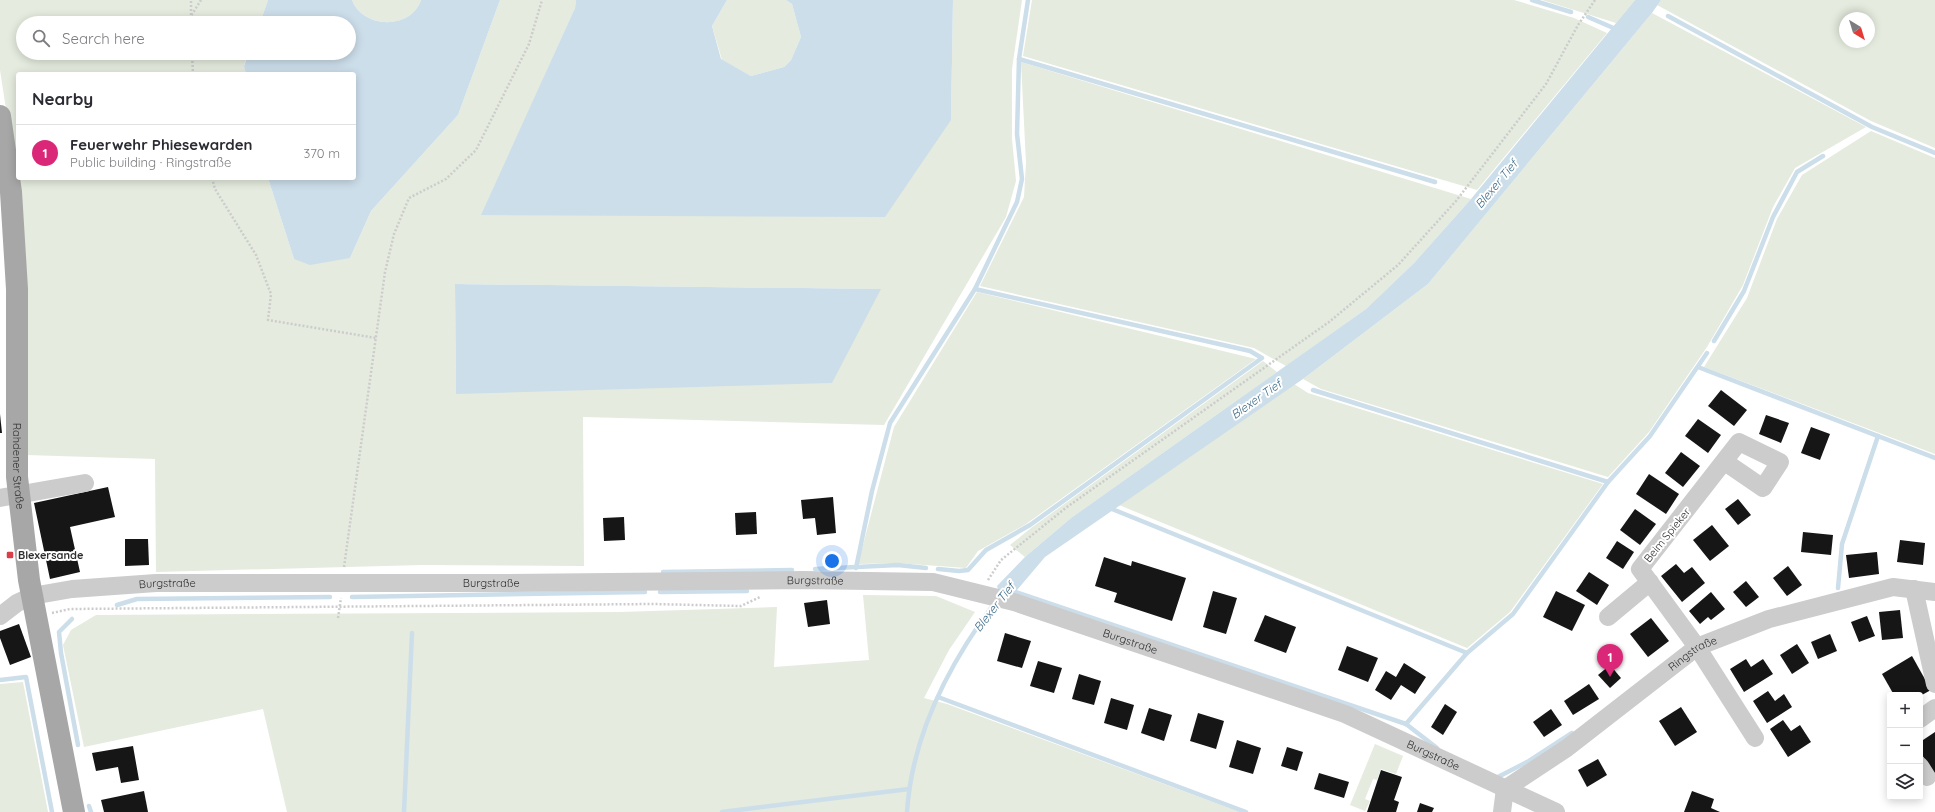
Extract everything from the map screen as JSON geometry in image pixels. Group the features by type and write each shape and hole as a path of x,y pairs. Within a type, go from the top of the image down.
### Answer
{"main road":[{"name":"Rahdener Straße","path":"0,116 11,192 17,289 17,477 9,496 23,544 74,812"}],"street":[{"name":"Beim Spieker","path":"1725,462 1763,488 1780,462 1740,442 1640,569 1697,648 1755,738"},
{"path":"9,496 85,483"},
{"name":"Burgstraße","path":"0,616 17,603 34,606 72,589 156,583 799,580 933,582 1014,602 1344,714 1556,812"},
{"path":"1608,617 1650,582"},
{"name":"Ringstraße","path":"1505,789 1568,748 1697,648 1768,619 1893,587 1935,592"},
{"path":"1914,589 1935,684"},
{"path":"1923,717 1935,708"},
{"path":"1502,812 1505,789"}],"path":[{"path":"191,0 191,16"},
{"path":"191,16 201,0"},
{"path":"342,583 385,272 394,234 409,198 446,179 476,150 529,44 542,0"},
{"path":"984,595 1001,560 1067,507 1329,322 1398,265 1456,201 1546,84 1578,25 1595,0"},
{"path":"192,60 193,72"},
{"path":"212,180 214,188 256,255 271,294 268,320 376,338"},
{"path":"34,606 70,609 653,604 741,606 761,596"}],"shaded area":[{"path":"0,0 268,0 262,16 16,16 16,60 246,60 244,65 246,72 16,72 16,174 0,70"},
{"path":"352,0 421,0 416,10 408,17 398,21 387,22 376,21 366,16 358,10"},
{"path":"500,0 576,0 575,8 482,215 951,120 953,0 1022,0 1012,69 1012,139 1016,181 1006,217 884,425 583,417 584,566 422,565 156,572 155,459 26,455 22,213 17,180 269,180 294,259 350,258 371,211 458,115","holes":["455,284 880,289 456,394"]},
{"path":"727,0 786,0 792,4 801,37 791,60 784,67 751,76 722,60 712,26"},
{"path":"1032,0 1514,0 1574,18 1607,33 1477,190 1023,56"},
{"path":"1542,0 1635,0 1616,23"},
{"path":"1661,0 1935,0 1935,148 1871,121 1657,5"},
{"path":"1652,13 1866,127 1795,168 1773,207 1743,285 1707,347 1649,432 1608,477 1321,389 1303,379 1428,284"},
{"path":"1021,62 1471,199 1414,263 1366,309 1286,366 1254,348 980,286 1024,197 1026,163"},
{"path":"1871,131 1935,158 1935,454 1704,367 1747,298 1777,219 1802,175"},
{"path":"977,292 1256,359 1026,524 978,551 966,568 897,563 858,564 894,427"},
{"path":"1263,361 1277,372 1071,518 1025,557 1010,545 1031,528"},
{"path":"1294,384 1308,393 1603,484 1510,612 1467,648 1119,505"},
{"path":"863,595 936,596 975,612 949,650 924,698 947,704 1240,812 287,812 263,709 84,747 63,645 71,630 96,615 620,612 777,607 774,667 869,660"},
{"path":"23,682 48,812 0,812 0,684"},
{"path":"1375,744 1403,756 1396,774 1381,769 1377,780 1373,779 1365,799 1370,801 1365,811 1350,805"}],"water":[{"path":"268,0 352,0 358,10 366,16 376,21 387,22 398,21 408,17 416,10 421,0 500,0 458,115 371,211 350,258 310,265 294,259 269,180 356,180 356,72 246,72 244,66 246,60 356,60 356,16 262,16"},
{"path":"576,0 727,0 712,26 721,59 751,76 784,67 791,60 801,37 792,4 786,0 953,0 951,120 885,217 481,215 575,8"},
{"path":"1635,0 1661,0 1652,13 1428,284 1303,379 1045,557 1012,596 999,593 997,586 1025,557 1071,518 1366,309 1414,263 1471,199"},
{"path":"455,284 881,289 832,383 456,394"}],"building":[{"path":"1721,390 1747,410 1734,426 1708,406"},
{"path":"0,414 2,433 0,433"},
{"path":"1766,415 1789,423 1781,443 1759,434"},
{"path":"1698,419 1721,435 1708,453 1685,436"},
{"path":"1811,427 1830,434 1820,460 1801,453"},
{"path":"1681,452 1700,466 1683,487 1665,473"},
{"path":"1649,474 1679,494 1666,514 1636,494"},
{"path":"108,487 115,517 70,527 80,572 50,579 34,503"},
{"path":"833,497 836,533 817,535 815,518 803,519 801,500"},
{"path":"1738,499 1751,515 1738,525 1725,509"},
{"path":"1635,509 1656,524 1640,545 1620,530"},
{"path":"756,512 757,534 736,535 735,513"},
{"path":"624,517 625,540 604,541 603,518"},
{"path":"1712,525 1729,546 1710,561 1693,540"},
{"path":"1803,532 1833,535 1831,555 1801,552"},
{"path":"125,539 148,539 149,565 125,566"},
{"path":"1900,540 1925,543 1923,565 1897,562"},
{"path":"1617,541 1634,552 1623,569 1606,558"},
{"path":"1877,552 1879,574 1849,578 1846,555"},
{"path":"1104,557 1131,566 1132,561 1186,578 1172,621 1114,602 1117,593 1095,586"},
{"path":"1676,564 1684,573 1692,567 1705,583 1682,602 1661,576"},
{"path":"1788,566 1802,585 1787,596 1773,578"},
{"path":"1589,572 1609,585 1597,605 1576,591"},
{"path":"1746,581 1759,597 1746,607 1733,592"},
{"path":"1213,591 1237,598 1226,634 1203,627"},
{"path":"1556,591 1585,605 1572,631 1543,617"},
{"path":"1711,592 1725,609 1711,620 1708,617 1700,624 1689,611"},
{"path":"827,600 830,624 808,627 804,603"},
{"path":"1900,610 1903,638 1882,640 1879,612"},
{"path":"1265,615 1296,627 1286,653 1254,641"},
{"path":"1867,616 1875,636 1859,642 1851,622"},
{"path":"1651,618 1669,641 1648,657 1630,634"},
{"path":"19,624 31,657 10,665 0,638 0,631"},
{"path":"1005,633 1031,641 1022,668 997,661"},
{"path":"1830,634 1837,651 1818,659 1811,642"},
{"path":"1797,644 1809,663 1792,674 1780,655"},
{"path":"1347,646 1378,658 1368,682 1338,670"},
{"path":"1912,656 1931,690 1923,694 1923,692 1892,692 1882,674"},
{"path":"1746,659 1751,667 1763,659 1773,674 1744,692 1730,669"},
{"path":"1038,661 1062,668 1054,693 1030,686"},
{"path":"1404,663 1426,677 1415,694 1401,685 1391,700 1375,690 1386,671 1396,677"},
{"path":"1610,665 1621,678 1610,688 1598,675"},
{"path":"1079,674 1101,681 1094,705 1072,699"},
{"path":"1589,684 1599,699 1573,715 1564,701"},
{"path":"1768,691 1775,701 1784,694 1792,707 1767,723 1753,701"},
{"path":"1111,698 1134,705 1127,730 1104,723"},
{"path":"1445,704 1457,712 1443,735 1431,727"},
{"path":"1681,707 1697,732 1675,746 1659,721"},
{"path":"1149,708 1172,715 1164,741 1141,733"},
{"path":"1551,709 1562,725 1544,737 1533,722"},
{"path":"1198,713 1224,721 1216,749 1190,741"},
{"path":"1783,720 1791,731 1800,725 1811,742 1788,757 1770,729"},
{"path":"1935,732 1935,774 1923,756 1923,740"},
{"path":"1237,740 1261,748 1253,774 1229,767"},
{"path":"133,746 139,780 121,783 118,767 96,771 92,753"},
{"path":"1287,747 1303,752 1297,771 1281,766"},
{"path":"1598,759 1607,775 1587,787 1578,770"},
{"path":"1381,770 1402,777 1394,800 1399,802 1396,812 1367,812"},
{"path":"1319,773 1349,782 1344,798 1314,789"},
{"path":"144,791 148,812 104,812 101,800"},
{"path":"1692,791 1714,799 1711,808 1720,812 1684,812"},
{"path":"1420,803 1434,808 1432,812 1417,812"}],"waterway":[{"path":"856,568 872,491 890,423 975,289 1017,202 1022,179 1017,134 1019,59 1028,0"},
{"path":"1532,0 1571,12"},
{"path":"1668,16 1872,127 1935,153"},
{"path":"1588,17 1618,30"},
{"path":"1019,59 1435,182"},
{"path":"1714,341 1744,291 1773,217 1797,172 1823,156"},
{"path":"938,569 959,571 968,570 986,550 1030,525 1262,358 1250,351 975,289"},
{"path":"1406,724 1467,653 1513,614 1608,482 1650,436 1707,353"},
{"path":"1698,367 1935,458"},
{"path":"1313,390 1608,482"},
{"path":"1838,588 1842,544 1878,436"},
{"path":"1107,507 1467,653"},
{"path":"815,569 898,565 926,568"},
{"path":"663,572 792,570"},
{"path":"1010,590 1406,724 1437,748"},
{"path":"660,592 747,591"},
{"path":"352,597 645,592"},
{"path":"117,605 137,599 330,597"},
{"name":"Blexer Tief","path":"907,812 910,783 917,755 925,727 936,700 963,649 996,601"},
{"path":"72,619 59,632 61,653 78,745"},
{"path":"404,812 412,633"},
{"path":"0,680 26,677 52,812"},
{"path":"938,697 1246,812"},
{"path":"1494,777 1496,778 1529,761 1572,733"},
{"path":"722,812 909,789"},
{"path":"89,806 91,812"}],"place":[{"name":"Blexersande","path":"10,555"},
{"name":"Feuerwehr Phiesewarden","path":"1610,677"}]}
